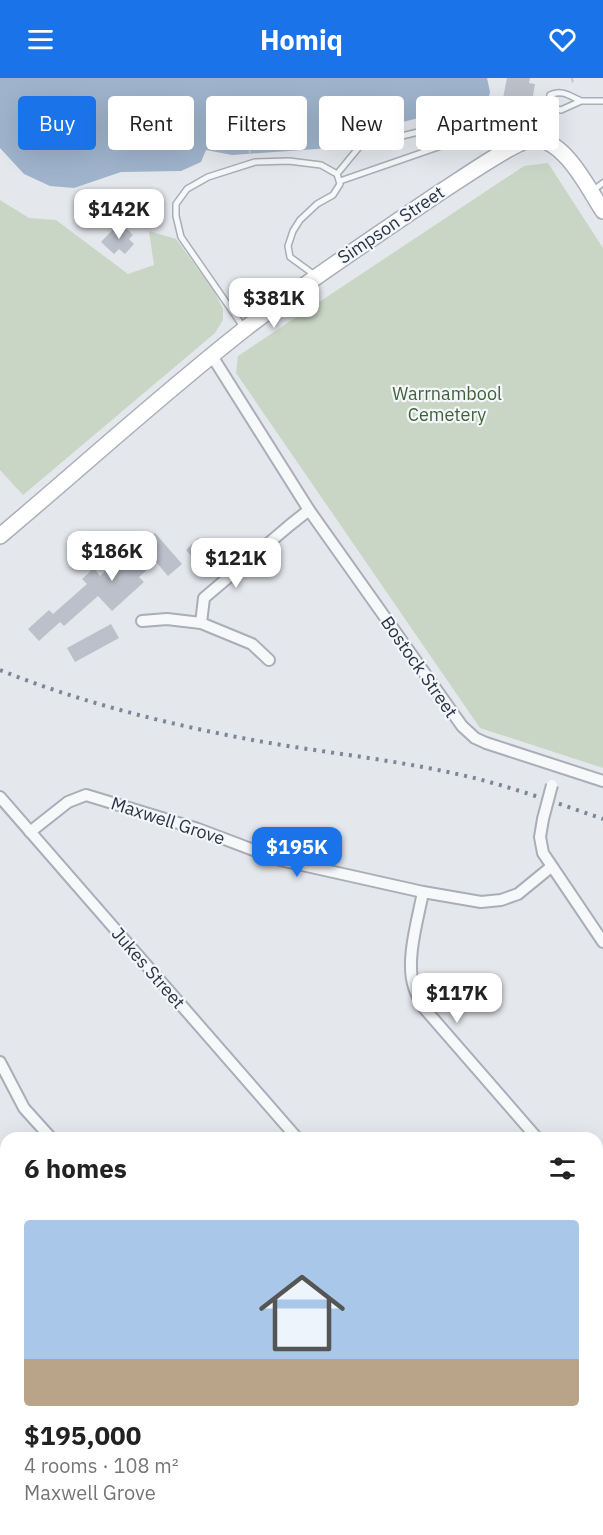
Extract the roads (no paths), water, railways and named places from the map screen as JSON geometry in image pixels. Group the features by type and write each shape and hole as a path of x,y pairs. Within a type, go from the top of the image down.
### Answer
{"street":[{"name":"Simpson Street","path":"0,536 245,329 316,276 475,170 518,145 532,139 548,142 560,149 570,162 597,187 603,211"},
{"name":"Bostock Street","path":"212,356 309,510 462,726 475,738 486,743 603,781"},
{"path":"201,623 204,598 309,510"},
{"path":"142,621 167,619 201,623 252,644 269,660"},
{"path":"558,768 543,819 540,837 543,853 603,942"},
{"name":"Maxwell Grove","path":"30,832 68,802 86,795 198,829 280,860 423,892 481,902 501,900 518,894 551,867"},
{"name":"Jukes Street","path":"0,797 292,1132"},
{"path":"423,892 413,946 412,984 424,1008 532,1132"},
{"path":"0,1062 24,1108 46,1132"}],"lane":[{"path":"581,101 568,94 557,92 550,95 549,102 552,108 561,110 581,101 603,101"},
{"path":"337,174 360,146 431,129 445,131 450,138 444,145 340,181"},
{"path":"245,329 181,237 176,204 187,189 207,177 255,162 289,160 321,165 337,174 340,184 333,195 317,204 300,220 288,246 290,257 316,276"}],"water":[{"path":"0,78 487,78 490,92 489,96 416,96 416,119 404,122 404,96 319,96 319,149 307,150 307,96 206,96 206,150 201,162 181,171 121,172 74,188 50,186 24,174 0,148"},
{"path":"206,150 302,150 232,155"}],"railway":[{"path":"0,670 63,693 160,720 258,741 454,773 513,789 603,819"}],"park label":[{"name":"Warrnambool Cemetery","path":"447,404"}]}
